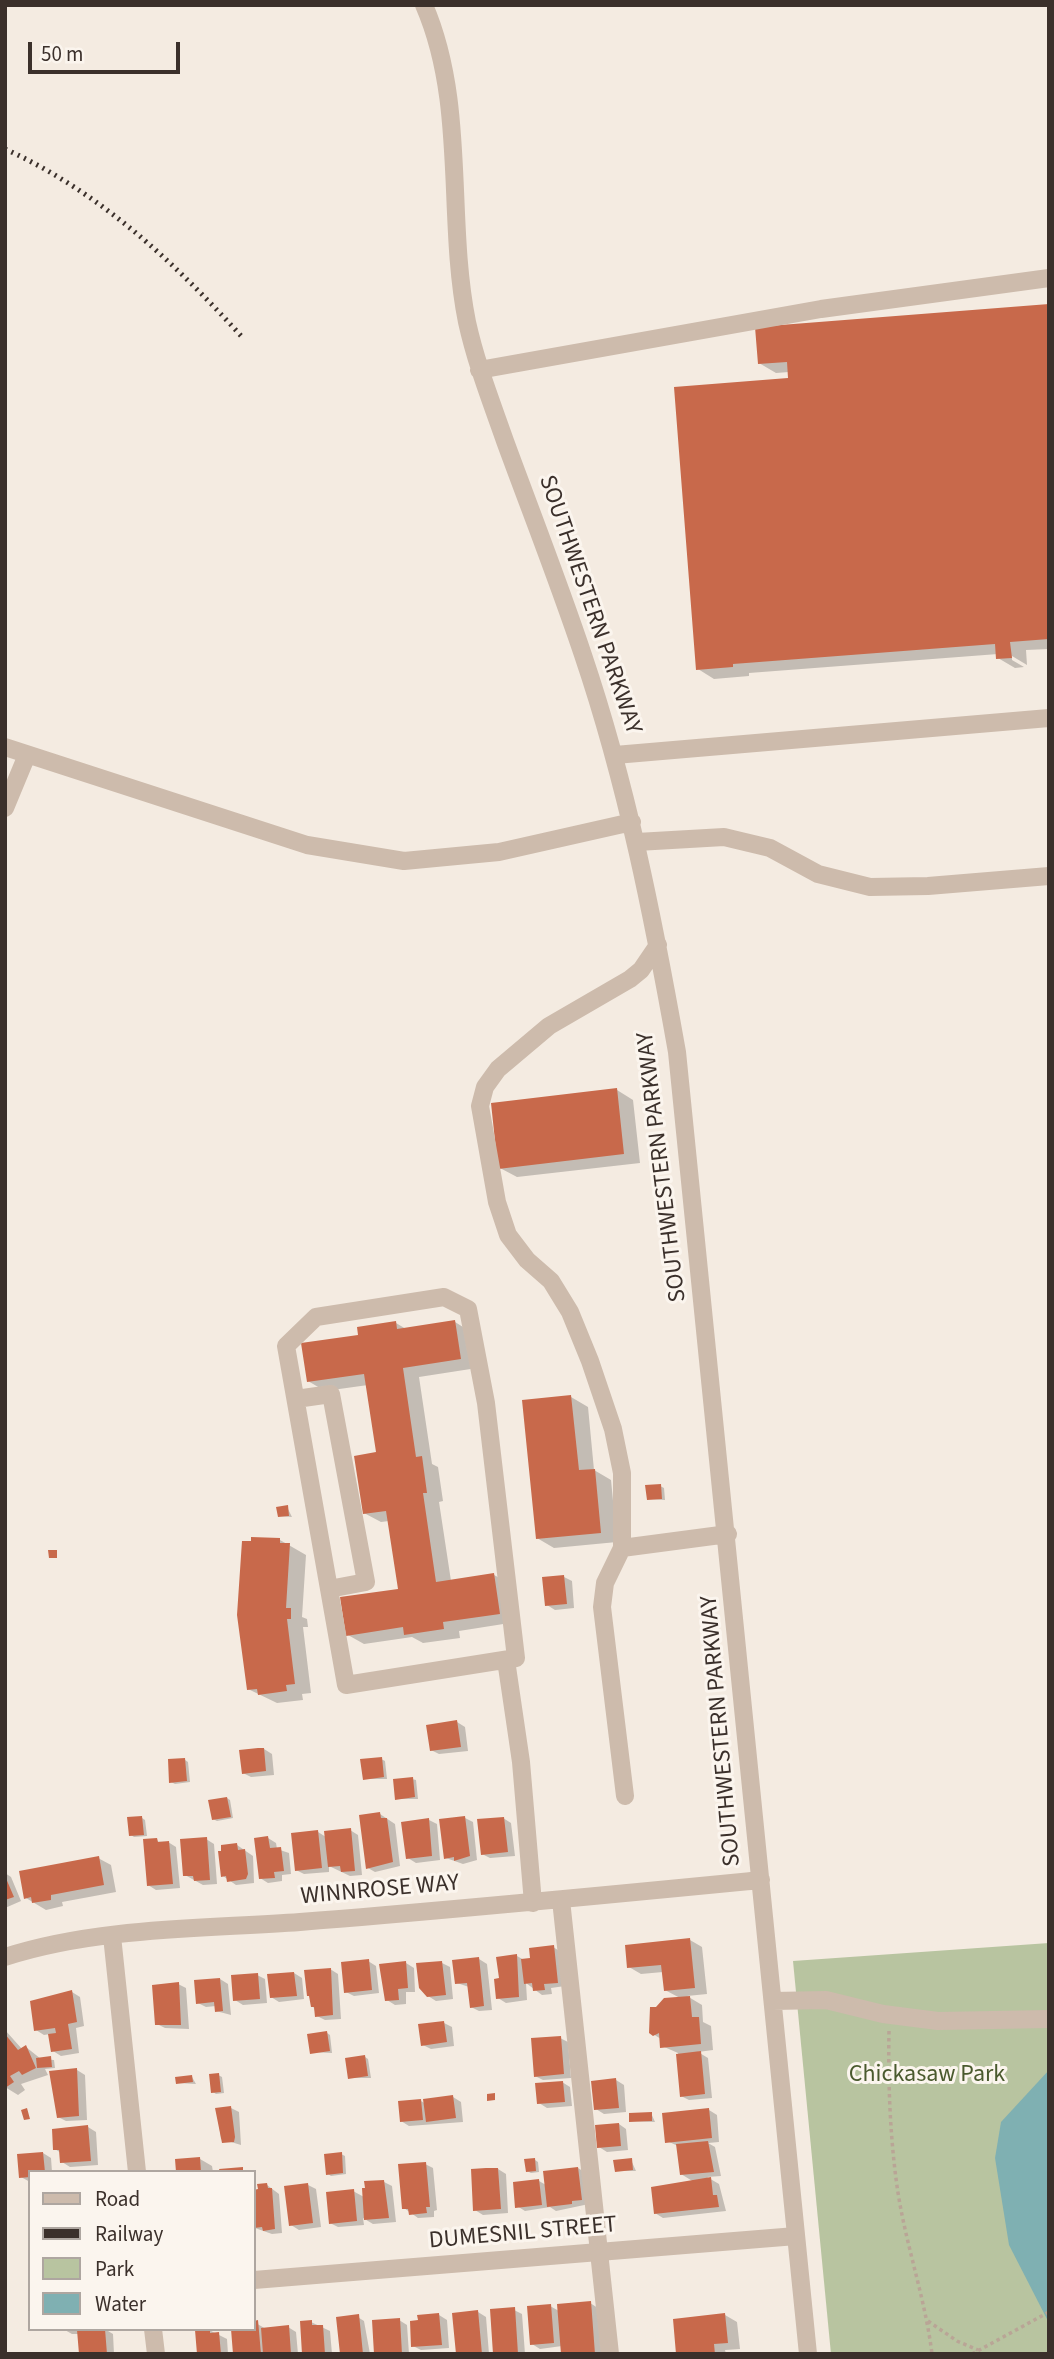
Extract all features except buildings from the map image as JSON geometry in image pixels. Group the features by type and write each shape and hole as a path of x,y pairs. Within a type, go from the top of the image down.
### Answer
{"street":[{"name":"SOUTHWESTERN PARKWAY","path":"424,5 442,69 451,119 455,236 467,321 479,370 583,654 615,755 637,842 678,1064 808,2354"},
{"path":"479,370 821,309 1049,278"},
{"path":"615,755 1049,718"},
{"path":"5,747 307,845 404,861 499,852 632,822"},
{"path":"5,808 27,755"},
{"path":"637,842 724,837 770,848 818,874 870,887 928,886 1049,876"},
{"path":"625,1796 602,1607 605,1583 622,1548 622,1473 613,1429 570,1312 551,1281 527,1259 508,1235 497,1202 480,1106 485,1087 498,1069 549,1026 630,979 641,970 658,945"},
{"path":"444,1297 468,1309 486,1403 516,1658 346,1685 296,1399 286,1346 316,1317 444,1297"},
{"path":"296,1399 331,1394 366,1582 329,1589"},
{"path":"622,1548 727,1534"},
{"path":"506,1660 521,1762 533,1902"},
{"name":"WINNROSE WAY","path":"5,1956 36,1947 112,1936 561,1900 761,1880"},
{"path":"561,1900 610,2354"},
{"path":"112,1936 137,2170"},
{"path":"773,2001 826,2000 892,2015 938,2021 1049,2020"},
{"name":"DUMESNIL STREET","path":"256,2280 796,2236"},
{"path":"153,2331 156,2354"}],"path":[{"path":"892,2015 889,2032 890,2087 897,2185 915,2278 928,2321 932,2354"},
{"path":"972,2354 1049,2312"},
{"path":"928,2321 957,2341 978,2350"}],"green space":[{"name":"Chickasaw Park","path":"1049,1943 1049,2354 831,2354 793,1961"}],"water":[{"path":"1049,2070 1049,2323 1009,2245 995,2158 1001,2122"}],"railway":[{"path":"5,149 73,186 134,231 190,282 243,338"}]}
